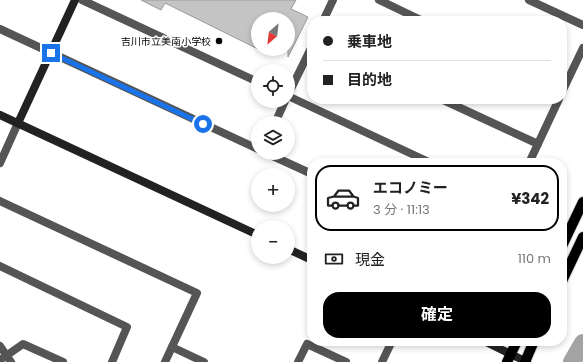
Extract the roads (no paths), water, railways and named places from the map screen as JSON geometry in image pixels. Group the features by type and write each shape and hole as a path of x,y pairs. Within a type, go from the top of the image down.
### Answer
{"main road":[{"path":"567,236 583,202"},
{"path":"567,271 583,237"},
{"path":"509,358 515,346"},
{"path":"526,362 532,346"}],"street":[{"path":"0,163 74,0"},
{"path":"82,0 251,79"},
{"path":"326,16 333,0"},
{"path":"379,0 394,3 415,16"},
{"path":"529,0 564,16"},
{"path":"567,18 583,25"},
{"path":"0,29 251,146"},
{"path":"567,81 583,48"},
{"path":"295,81 307,56"},
{"path":"295,98 420,158"},
{"path":"452,104 538,144"},
{"path":"531,158 557,104"},
{"path":"0,115 251,232"},
{"path":"281,160 307,172"},
{"path":"0,201 196,293 165,362"},
{"path":"295,252 307,258"},
{"path":"0,266 127,327 112,362"},
{"path":"0,346 6,359 23,344 63,362"},
{"path":"298,362 307,344"},
{"path":"311,346 346,362"},
{"path":"382,362 390,346"},
{"path":"491,346 509,358 526,362"},
{"path":"172,347 204,362"}],"waterway":[{"path":"572,362 583,343"}],"place":[{"name":"吉川市立美南小学校","path":"219,41"}]}
